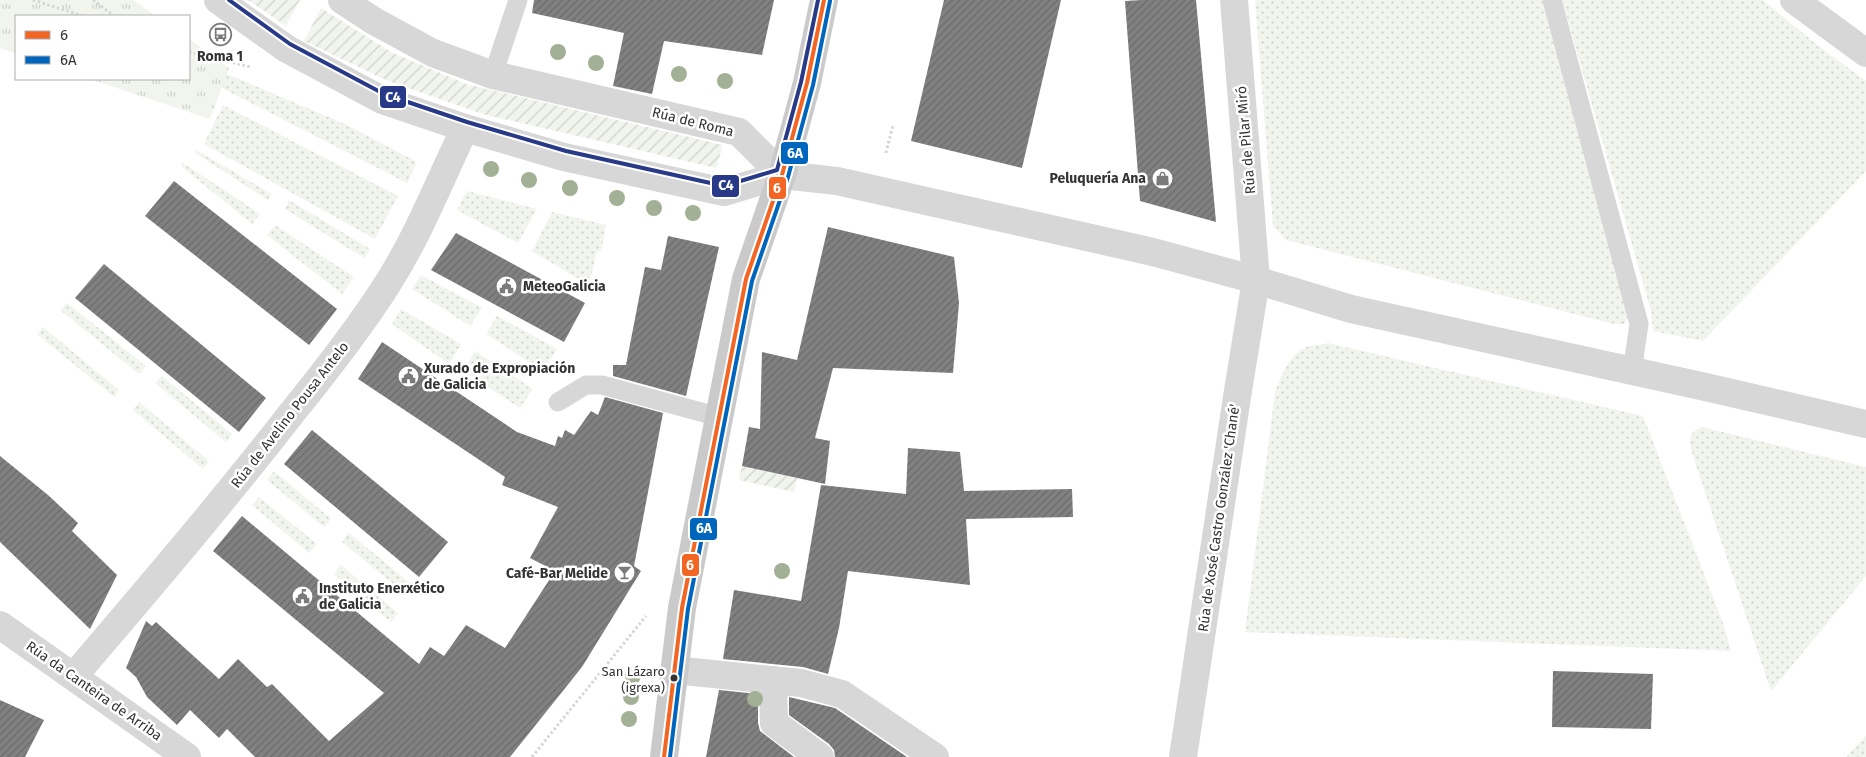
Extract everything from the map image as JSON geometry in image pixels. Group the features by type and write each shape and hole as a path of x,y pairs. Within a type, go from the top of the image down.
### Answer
{"main road":[{"path":"664,757 682,608 746,279 782,175 807,83 824,0"}],"street":[{"path":"218,0 287,49 382,100 465,128 564,157 724,192 782,175 837,181 1153,252 1256,280 1351,309 1866,424"},
{"name":"Rúa de Roma","path":"342,0 374,21 433,53 494,74 738,132 782,175"},
{"name":"Rúa de Pilar Miró","path":"1234,0 1256,280"},
{"path":"1794,0 1866,53"},
{"name":"Rúa de Avelino Pousa Antelo","path":"74,676 241,479 365,317 388,282 414,235 465,128"},
{"name":"Rúa de Xosé Castro González 'Chané'","path":"1183,757 1236,397 1256,280"},
{"name":"Rúa da Canteira de Arriba","path":"0,625 187,757"},
{"path":"674,670 801,683 842,694 935,757"},
{"path":"773,680 774,723 820,757"}],"lane":[{"path":"494,74 518,0"},
{"path":"1552,0 1639,324 1632,372"},
{"path":"558,402 586,385 602,384 719,417"}],"path":[{"path":"33,0 80,15"},
{"path":"93,0 113,15"},
{"path":"190,52 258,68"},
{"path":"886,153 893,125"},
{"path":"532,757 650,612"}],"green space":[{"path":"0,0 133,0 155,15 15,15 15,54 0,48"},
{"path":"248,0 300,0 286,26"},
{"path":"1255,0 1544,0 1630,314 1624,324 1614,324 1286,240 1273,226"},
{"path":"1562,0 1763,0 1821,48 1866,81 1866,171 1703,341 1653,331 1651,311"},
{"path":"321,8 391,52 466,84 723,145 716,168 486,115 388,81 304,41"},
{"path":"190,40 229,68 210,119 93,80 190,80"},
{"path":"222,72 345,124 417,162 407,183 216,85"},
{"path":"223,105 398,196 375,239 204,144"},
{"path":"196,150 272,194 268,200 195,153"},
{"path":"183,163 260,214 252,224 181,166"},
{"path":"467,191 537,209 518,243 457,210"},
{"path":"289,200 370,249 364,258 285,209"},
{"path":"552,212 606,225 601,252 597,251 589,285 532,251"},
{"path":"275,225 354,277 342,294 267,235"},
{"path":"421,275 482,308 470,326 412,289"},
{"path":"67,303 146,366 139,374 60,310"},
{"path":"401,309 461,344 449,364 392,324"},
{"path":"497,316 557,349 543,371 486,334"},
{"path":"43,327 119,390 114,397 37,334"},
{"path":"1328,343 1643,416 1723,623 1731,651 1245,632 1275,392 1286,368 1298,352 1306,347"},
{"path":"475,351 533,389 520,408 463,371"},
{"path":"162,376 232,434 226,442 155,383"},
{"path":"139,402 209,461 203,469 133,410"},
{"path":"1702,427 1866,467 1866,576 1771,691 1691,450 1690,441 1692,433"},
{"path":"742,466 797,478 794,492 739,480"},
{"path":"274,471 331,519 324,527 267,480"},
{"path":"259,497 317,544 309,553 252,505"},
{"path":"349,533 410,583 403,592 342,542"},
{"path":"341,565 398,613 391,622 334,574"},
{"path":"1866,736 1866,757 1846,757"}],"building":[{"path":"534,0 774,0 762,55 664,41 652,94 613,86 624,33 532,13"},
{"path":"944,0 1061,0 1022,168 911,141"},
{"path":"1196,0 1216,222 1140,201 1125,1"},
{"path":"174,181 337,309 309,345 145,216"},
{"path":"828,227 954,257 959,303 953,373 833,368 815,438 830,441 825,484 742,466 749,427 760,429 762,352 797,360"},
{"name":"MeteoGalicia","path":"456,233 585,303 564,342 431,270"},
{"path":"668,236 719,247 686,396 613,376 613,365 626,365 645,267 661,270"},
{"path":"104,264 266,398 239,432 75,298"},
{"path":"382,342 517,432 555,446 558,436 562,438 565,430 574,435 591,411 598,415 605,397 663,413 634,566 641,571 582,667 510,757 255,757 227,729 219,738 190,710 177,725 147,697 136,677 126,668 146,621 152,626 156,622 219,679 238,659 267,687 272,684 329,741 384,693 213,551 242,516 419,664 430,647 444,656 466,625 505,648 555,571 530,558 558,507 502,485 505,477 358,379"},
{"path":"312,430 448,542 419,577 284,464"},
{"path":"908,448 960,452 964,491 1072,489 1073,517 966,519 970,585 848,571 839,628 828,674 803,667 723,659 734,590 801,601 821,485 906,494"},
{"path":"0,456 48,495 78,523 72,531 117,575 90,629 0,542"},
{"path":"1553,671 1653,674 1651,729 1552,727"},
{"path":"719,690 758,694 758,723 760,731 794,757 706,757"},
{"path":"789,697 835,708 907,757 835,757 834,750 829,744 789,715"},
{"path":"0,700 44,720 25,757 0,757"}],"transit line":[{"name":"C4","path":"229,0 290,44 384,94 467,122 566,151 724,186 777,170 801,82 818,0"},
{"name":"6","path":"664,757 682,608 746,279 782,175 807,83 824,0"},
{"name":"6A","path":"670,757 688,609 752,281 788,177 813,85 830,1"}],"place":[{"name":"Roma 1","path":"220,34"},
{"name":"Peluquería Ana","path":"1162,178"},
{"name":"MeteoGalicia","path":"507,286"},
{"name":"Xurado de Expropiación de Galicia","path":"408,376"},
{"name":"Café-Bar Melide","path":"624,573"},
{"name":"Instituto Enerxético de Galicia","path":"303,596"},
{"name":"San Lázaro (igrexa)","path":"674,678"}]}
